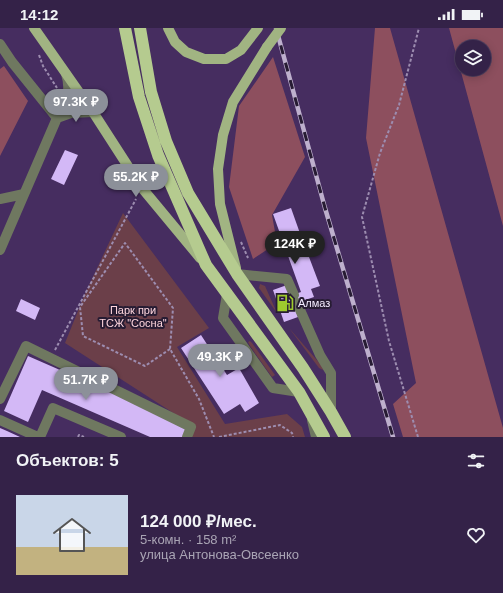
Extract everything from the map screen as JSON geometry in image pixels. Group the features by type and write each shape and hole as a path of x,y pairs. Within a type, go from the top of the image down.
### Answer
{"highway":[{"path":"125,28 139,97 158,154 206,265 299,392 324,437"},
{"path":"140,28 152,92 166,141 188,193 237,274 280,334 331,412 345,437"}],"main road":[{"path":"34,28 93,112 142,188 206,265"},
{"path":"168,28 175,42 186,52 204,59 226,59 241,50 258,29"},
{"path":"237,274 220,204 218,169 223,135 233,102 267,47 281,28"}],"street":[{"path":"0,44 12,62 57,118"},
{"path":"0,250 64,104 68,93 69,84 66,74"},
{"path":"57,118 70,113 93,112"},
{"path":"0,199 24,194"},
{"path":"237,274 287,280 320,355 331,373 331,412"},
{"path":"227,294 223,318 273,388 299,392"},
{"path":"0,399 26,346 191,426 187,437"},
{"path":"0,420 39,437 53,408 121,437"},
{"path":"310,412 316,437"}],"path":[{"path":"418,437 389,341 362,217 380,153 399,105 419,28"},
{"path":"51,358 142,188"},
{"path":"239,236 248,258"},
{"path":"170,349 145,366 82,336 80,307 125,244 173,308 170,349 199,399 214,437"},
{"path":"218,437 280,425 292,433 293,437"},
{"path":"78,437 79,435 84,437"}],"green space":[{"name":"Парк при ТСЖ \"Сосна\"","path":"123,213 209,328 177,347 225,424 287,414 302,427 305,437 192,437 195,427 65,343 84,296"},
{"path":"260,284 265,286 277,313 259,288"},
{"path":"289,328 322,366 323,370 319,368"},
{"path":"250,341 275,375 272,377 250,346 248,342"}],"shaded area":[{"path":"375,28 390,28 503,428 503,437 403,437 393,404 416,383 366,138"},
{"path":"449,28 503,28 503,226 462,76 491,76 491,40 455,40 455,50"},
{"path":"273,57 305,157 272,215 277,243 253,259 229,187 239,106"},
{"path":"4,66 28,101 0,156 0,69"}],"building":[{"path":"65,150 78,155 64,185 51,179"},
{"path":"291,208 302,239 307,237 313,256 309,257 320,286 311,289 314,297 293,304 298,317 284,322 273,290 287,285 290,296 301,292 273,214"},
{"path":"21,299 40,308 35,320 16,311"},
{"path":"201,335 227,375 239,368 259,403 245,412 240,404 224,414 181,348"},
{"path":"28,356 188,426 183,437 150,437 42,390 28,422 4,411"},
{"path":"0,428 7,431 20,437 0,437"}],"railway":[{"path":"276,28 325,208 393,437"}],"place":[{"name":"Алмаз","path":"285,303"}]}
